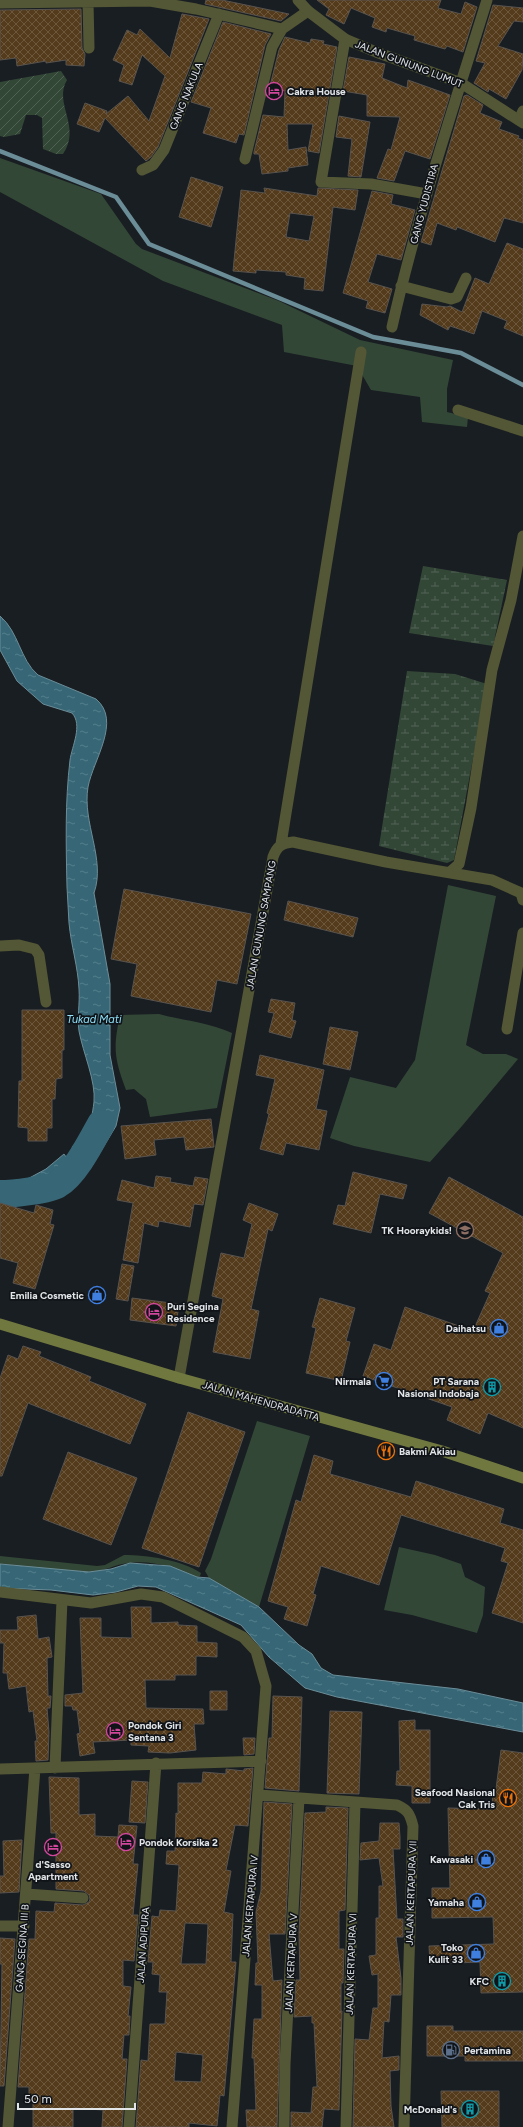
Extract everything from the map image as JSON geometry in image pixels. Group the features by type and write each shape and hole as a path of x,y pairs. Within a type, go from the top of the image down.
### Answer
{"main road":[{"name":"JALAN MAHENDRADATTA","path":"0,1324 179,1378 442,1451 523,1478"}],"street":[{"name":"JALAN GUNUNG LUMUT","path":"298,0 308,12 346,39 376,52 461,83 522,118"},
{"name":"GANG YUDISTIRA","path":"392,327 401,286 443,133 461,83 487,0"},
{"path":"88,1 89,48"},
{"path":"0,3 150,1 219,14 282,29"},
{"path":"245,160 272,48 282,29 308,12"},
{"name":"GANG NAKULA","path":"142,170 153,165 164,150 219,14"},
{"path":"346,39 321,182 371,184 427,194"},
{"path":"401,286 451,299 457,297 466,278"},
{"name":"JALAN GUNUNG SAMPANG","path":"179,1378 273,857 281,844 361,352"},
{"path":"458,410 523,431"},
{"path":"450,872 459,864 471,808 492,670 511,600 523,536"},
{"path":"281,844 293,842 386,862 492,880 521,893 523,900"},
{"path":"506,1029 523,933"},
{"path":"0,946 19,945 35,949 39,955 46,1002"},
{"name":"JALAN KERTAPURA IV","path":"0,1592 91,1602 141,1594 163,1597 243,1637 256,1651 266,1686 259,1795 232,2127"},
{"path":"55,1768 62,1600"},
{"path":"0,1769 156,1763 261,1761"},
{"name":"JALAN ADIPURA","path":"129,2127 156,1763"},
{"name":"GANG SEGINA III B","path":"8,2127 24,1926 34,1768"},
{"name":"JALAN KERTAPURA VII","path":"259,1795 397,1805 407,1810 413,1826 404,2127"},
{"name":"JALAN KERTAPURA V","path":"284,2127 285,2064 298,1798"},
{"name":"JALAN KERTAPURA VI","path":"346,2127 355,1802"},
{"path":"26,1894 83,1898"},
{"path":"0,1926 24,1926"}],"green space":[{"path":"61,71 67,80 63,97 70,134 68,144 63,154 56,154 43,149 42,118 37,115 26,115 20,134 4,137 0,136 0,82"},
{"path":"0,158 101,194 136,244 142,249 279,301 360,340 453,360 447,389 447,412 468,417 467,427 422,422 420,397 371,390 357,366 284,352 282,325 163,281 0,192"},
{"path":"423,566 507,580 493,646 409,633"},
{"path":"407,671 455,674 487,684 454,860 447,863 379,846"},
{"path":"448,885 496,896 466,1045 483,1054 506,1054 518,1059 430,1162 354,1146 330,1138 350,1077 396,1088 415,1060"},
{"path":"159,1014 205,1024 232,1033 217,1108 150,1117 146,1099 134,1089 126,1090 119,1069 116,1053 116,1036 120,1015"},
{"path":"257,1421 310,1436 259,1607 209,1578 205,1571 211,1559"},
{"path":"399,1547 435,1555 461,1564 465,1577 485,1587 483,1615 477,1633 412,1615 384,1610"},
{"path":"124,1555 164,1559 193,1568 201,1573 200,1576 197,1577 172,1568 138,1562 94,1572 66,1571 0,1564 0,1556 97,1566 105,1565"}],"water":[{"name":"Tukad Mati","path":"0,616 11,630 27,662 38,675 96,699 103,708 106,718 104,741 91,776 87,800 97,867 97,880 94,893 110,984 110,1055 120,1108 116,1126 90,1169 72,1147 88,1127 94,1102 93,1085 79,1031 78,981 70,931 67,887 67,792 70,760 76,736 77,723 72,713 43,704 17,681 0,650"},
{"path":"64,1154 81,1179 68,1189 48,1197 24,1200 0,1199 0,1183 20,1183 46,1169"},
{"path":"130,1563 170,1566 197,1577 209,1578 259,1607 299,1645 312,1654 321,1668 333,1675 458,1689 523,1703 523,1732 337,1697 305,1688 269,1657 241,1625 156,1587 138,1586 116,1592 93,1595 51,1590 0,1588 0,1564 89,1572 111,1569"}],"building":[{"path":"206,0 222,0 289,14 281,21 205,4"},
{"path":"317,0 441,0 438,8 461,14 465,2 477,7 463,52 447,46 445,49 414,40 415,36 387,28 386,32 372,27 375,18 351,8 344,24 326,15 329,9"},
{"path":"493,5 523,8 523,22 514,21 498,46 523,54 522,70 506,99 489,89 488,92 474,83 485,63 476,61"},
{"path":"81,9 82,48 85,54 84,66 66,65 66,60 46,63 46,61 17,66 16,58 0,60 0,10"},
{"path":"182,14 209,19 158,147 151,157 146,161 105,118 99,132 77,124 85,103 107,111 106,114 128,96 149,121 165,76 142,55 132,85 119,81 124,65 113,60 127,30 137,35 140,29 170,58"},
{"path":"223,22 271,34 265,45 244,135 239,134 236,143 203,133 211,108 191,102"},
{"path":"285,37 310,43 311,39 324,41 323,44 337,47 319,153 308,151 313,124 287,124 288,150 306,147 308,165 288,168 288,171 262,174 259,154 254,154 254,152 263,115 284,117 285,91 270,86 279,50"},
{"path":"349,57 385,64 382,78 407,88 408,80 450,95 430,159 405,151 394,181 377,178 388,149 391,150 400,117 367,116 367,95 343,91"},
{"path":"467,95 483,105 480,113 502,122 499,129 519,136 518,138 523,140 523,223 504,218 495,242 457,227 456,230 437,223 431,245 421,242 464,96"},
{"path":"339,116 370,122 361,177 348,176 352,139 336,137"},
{"path":"191,177 223,187 211,227 179,217"},
{"path":"264,188 317,196 318,188 358,190 355,210 333,207 323,291 304,289 305,278 286,275 286,272 256,270 256,273 233,271 241,190 265,193","holes":["290,213 314,216 309,241 286,237"]},
{"path":"372,191 393,195 391,204 415,210 401,260 377,254 368,282 392,289 385,313 366,308 368,301 343,293"},
{"path":"507,243 523,249 523,336 504,328 507,321 482,311 474,334 450,326 448,330 420,315 422,304 447,307 450,306 462,312 475,278 489,284"},
{"path":"124,889 251,914 237,984 217,980 211,1012 131,996 137,964 111,959"},
{"path":"288,901 358,918 353,937 284,920"},
{"path":"271,999 295,1003 292,1020 296,1021 291,1038 269,1032 274,1013 268,1012"},
{"path":"22,1010 64,1010 62,1078 56,1079 55,1099 52,1099 52,1128 47,1128 47,1141 28,1141 28,1128 18,1127 19,1081 22,1081"},
{"path":"330,1027 358,1032 350,1070 323,1064"},
{"path":"260,1055 324,1070 316,1109 327,1111 319,1150 286,1143 283,1155 260,1149 269,1114 267,1113 275,1079 256,1075"},
{"path":"211,1119 214,1147 186,1150 184,1137 154,1140 156,1155 125,1159 121,1126"},
{"path":"353,1172 407,1185 403,1199 380,1194 371,1233 333,1224 338,1205 345,1206"},
{"path":"156,1176 171,1178 170,1182 193,1186 195,1177 208,1179 203,1205 194,1204 190,1227 159,1221 158,1227 144,1223 138,1263 123,1260 133,1203 117,1200 122,1180 154,1188"},
{"path":"449,1177 523,1217 523,1428 488,1413 480,1434 447,1420 452,1407 363,1376 374,1344 391,1350 405,1307 473,1331 490,1293 485,1291 503,1253 429,1213"},
{"path":"0,1203 34,1213 36,1205 53,1210 50,1224 54,1225 35,1289 13,1283 18,1263 0,1258"},
{"path":"249,1203 278,1214 272,1231 268,1229 251,1309 259,1311 250,1359 213,1352 223,1299 212,1296 221,1253 244,1258 252,1224 243,1220"},
{"path":"122,1264 134,1266 128,1301 116,1299"},
{"name":"Puri Segina Residence","path":"132,1298 179,1304 176,1326 130,1320"},
{"path":"320,1298 355,1308 346,1341 350,1342 341,1381 306,1373 316,1328 312,1327"},
{"path":"23,1346 41,1352 39,1356 91,1377 89,1381 146,1404 130,1444 28,1403 2,1476 0,1476 0,1378 8,1355 18,1359"},
{"path":"188,1412 245,1432 199,1567 142,1548"},
{"path":"68,1452 137,1478 111,1545 43,1519"},
{"path":"314,1455 333,1461 330,1474 411,1497 416,1481 504,1509 500,1523 523,1530 523,1623 492,1613 508,1563 501,1561 505,1548 401,1515 379,1585 321,1566 313,1594 316,1595 307,1626 284,1619 288,1607 268,1601 296,1500 301,1502"},
{"path":"131,1607 151,1607 151,1623 178,1622 178,1625 197,1626 197,1642 217,1643 217,1657 196,1656 196,1675 175,1675 175,1680 145,1680 146,1708 203,1709 204,1724 194,1724 196,1750 170,1753 148,1752 149,1746 131,1745 131,1740 93,1742 95,1753 80,1756 77,1734 80,1733 77,1710 73,1710 72,1706 65,1706 65,1695 83,1693 80,1618 101,1618 101,1637 132,1638"},
{"path":"36,1615 38,1639 49,1637 52,1657 47,1658 48,1696 51,1696 50,1708 47,1708 49,1732 48,1760 36,1761 35,1741 37,1741 33,1711 29,1712 26,1686 9,1689 7,1673 3,1673 4,1643 0,1643 0,1630 18,1630 17,1617"},
{"path":"210,1691 227,1691 227,1710 210,1710"},
{"path":"273,1696 302,1697 299,1791 265,1788 269,1738 272,1738"},
{"path":"330,1711 362,1712 359,1794 327,1793"},
{"path":"415,1720 415,1730 430,1730 430,1803 412,1803 412,1786 396,1785 397,1771 400,1771 399,1721"},
{"path":"243,1738 255,1738 254,1754 244,1755"},
{"path":"501,1750 523,1753 523,1992 481,1993 480,1962 430,1964 429,1946 494,1944 493,1917 432,1918 432,1888 450,1888 448,1808 492,1809 493,1789 496,1789"},
{"path":"253,1768 248,1826 235,1825 226,1870 231,1871 224,1912 233,1914 231,1962 236,1962 224,2096 220,2095 217,2126 189,2123 189,2127 136,2127 141,2060 148,2061 150,2024 165,2024 167,1992 159,1992 160,1975 152,1974 153,1962 148,1962 152,1916 159,1917 160,1910 176,1911 179,1865 166,1864 167,1851 175,1851 176,1813 178,1814 178,1783 202,1783 203,1772 226,1774 226,1769 244,1771 244,1769","holes":["185,1923 208,1924 206,1964 181,1964","176,2052 203,2055 201,2082 174,2081"]},
{"path":"49,1777 79,1778 79,1815 95,1814 95,1836 118,1837 119,1825 137,1826 133,1864 138,1864 133,1915 138,1915 134,1961 123,1960 123,1986 131,1987 128,2016 130,2016 129,2035 124,2035 122,2059 127,2059 122,2127 102,2127 103,2110 73,2108 73,2127 33,2127 33,2096 29,2096 29,2087 18,2087 29,1939 35,1939 36,1911 54,1912 55,1903 83,1905 89,1902 90,1899 89,1895 84,1891 56,1889 56,1833 51,1833"},
{"path":"132,1781 148,1782 145,1823 129,1822"},
{"path":"264,1802 292,1804 285,1934 269,1934 273,1981 282,1980 277,2127 247,2127 246,2110 256,2110 254,2058 252,2058 254,2019 262,2019 262,1985 255,1985 256,1963 258,1963 256,1912 261,1891"},
{"path":"326,1807 348,1808 345,1910 339,1911 339,1949 344,1949 343,1983 341,1983 342,2011 339,2110 324,2109 322,2127 291,2127 291,2112 311,2113 313,2087 317,2087 314,2023 312,2023 312,2016 294,2017 296,1980 300,1980 299,1933 305,1813 326,1812"},
{"path":"380,1823 399,1823 400,1837 400,1849 393,1849 397,1919 403,1919 403,1937 396,1937 401,1978 401,1995 391,1995 389,2022 384,2021 382,2058 399,2056 399,2070 390,2071 391,2106 394,2127 353,2127 355,2039 369,2040 373,2008 378,2008 378,1974 372,1975 369,1956 376,1955 376,1918 379,1918 379,1886 383,1886 379,1858 360,1860 361,1843 379,1841"},
{"path":"22,1840 19,1892 0,1893 0,1876 4,1876 3,1841"},
{"path":"0,1938 15,1939 4,2086 0,2086 2,1964 0,1964"},
{"path":"427,2026 453,2026 453,2031 523,2031 523,2061 465,2061 465,2056 427,2056"},
{"name":"McDonald's","path":"441,2091 499,2091 499,2127 442,2127"}],"waterway":[{"path":"0,151 116,197 149,244 373,337 461,353 523,385"},
{"path":"0,1194 39,1190 58,1184 76,1165 101,1124"}],"place":[{"name":"Cakra House","path":"274,91"},
{"name":"TK Hooraykids!","path":"465,1230"},
{"name":"Emilia Cosmetic","path":"97,1295"},
{"name":"Puri Segina Residence","path":"154,1312"},
{"name":"Daihatsu","path":"499,1328"},
{"name":"Nirmala","path":"384,1381"},
{"name":"PT Sarana Nasional Indobaja","path":"492,1387"},
{"name":"Bakmi Akiau","path":"386,1451"},
{"name":"Pondok Giri Sentana 3","path":"115,1731"},
{"name":"Seafood Nasional Cak Tris","path":"508,1798"},
{"name":"Pondok Korsika 2","path":"126,1842"},
{"name":"d'Sasso Apartment","path":"53,1847"},
{"name":"Kawasaki","path":"486,1859"},
{"name":"Yamaha","path":"477,1902"},
{"name":"Toko Kulit 33","path":"476,1953"},
{"name":"KFC","path":"502,1981"},
{"name":"Pertamina","path":"451,2050"},
{"name":"McDonald's","path":"470,2109"}]}
